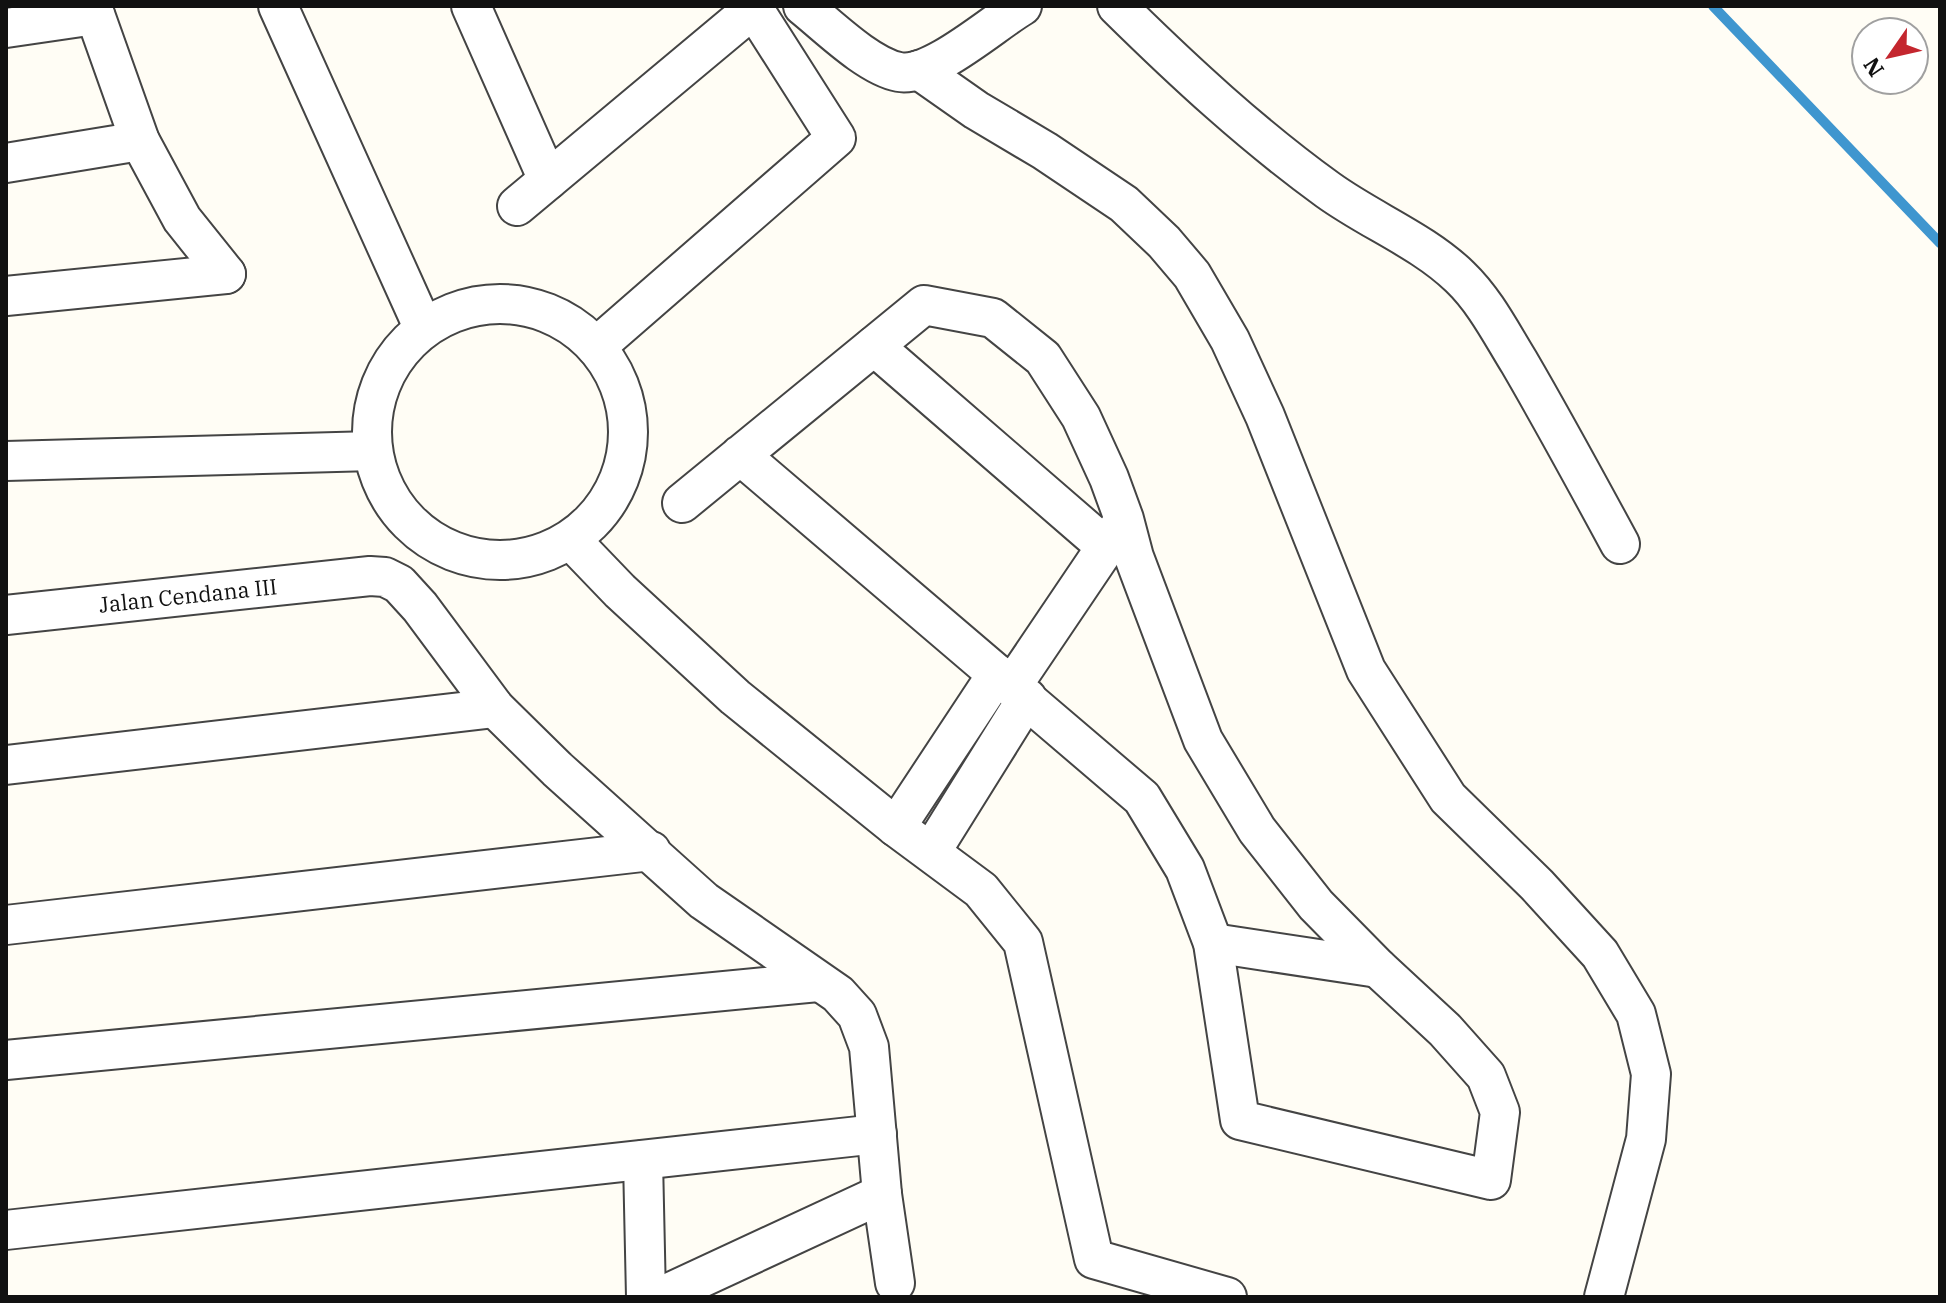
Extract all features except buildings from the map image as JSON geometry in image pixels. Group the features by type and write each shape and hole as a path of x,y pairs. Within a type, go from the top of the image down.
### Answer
{"street":[{"path":"278,6 423,327"},
{"path":"471,6 548,180"},
{"path":"803,6 882,66 901,72 919,70 951,56 1022,6"},
{"path":"1117,6 1178,66 1254,133 1355,209 1436,256 1461,278 1486,307 1501,332 1620,544"},
{"path":"517,206 753,7 836,138 596,347"},
{"path":"6,28 93,10 140,141 182,219 226,274 6,296"},
{"path":"919,70 1124,204 1164,242 1192,275 1230,340 1265,416 1366,670 1448,798 1537,885 1600,954 1636,1014 1651,1074 1646,1139 1604,1297"},
{"path":"6,163 140,141"},
{"path":"514,303 559,317 596,347 619,384 628,427 623,470 603,510 571,540 524,559 473,558 426,537 391,500 373,451 374,405 391,362 423,327 466,307 514,303"},
{"path":"682,503 924,305 993,318 1043,358 1081,417 1115,532"},
{"path":"740,455 1142,798 1185,869 1213,943 1240,1120 1491,1180 1500,1112 1486,1076 1445,1030 1316,905 1257,830 1203,740 1134,557 1115,532 874,346"},
{"path":"6,461 373,451"},
{"path":"896,827 1012,686 1115,532"},
{"path":"571,540 620,591 735,697 896,827 981,890 1023,942 1094,1259 1227,1297"},
{"name":"Jalan Cendana III","path":"6,615 370,576 385,577 399,584 420,607 495,708"},
{"path":"931,852 1012,686"},
{"path":"6,765 495,708 557,769 704,901 838,994 857,1015 869,1047 882,1194 895,1283"},
{"path":"6,925 651,851"},
{"path":"1213,943 1378,968"},
{"path":"6,1060 818,982"},
{"path":"6,1230 877,1134"},
{"path":"643,1160 646,1297"},
{"path":"660,1297 882,1194"}],"waterway":[{"path":"1713,6 1940,243"}]}
